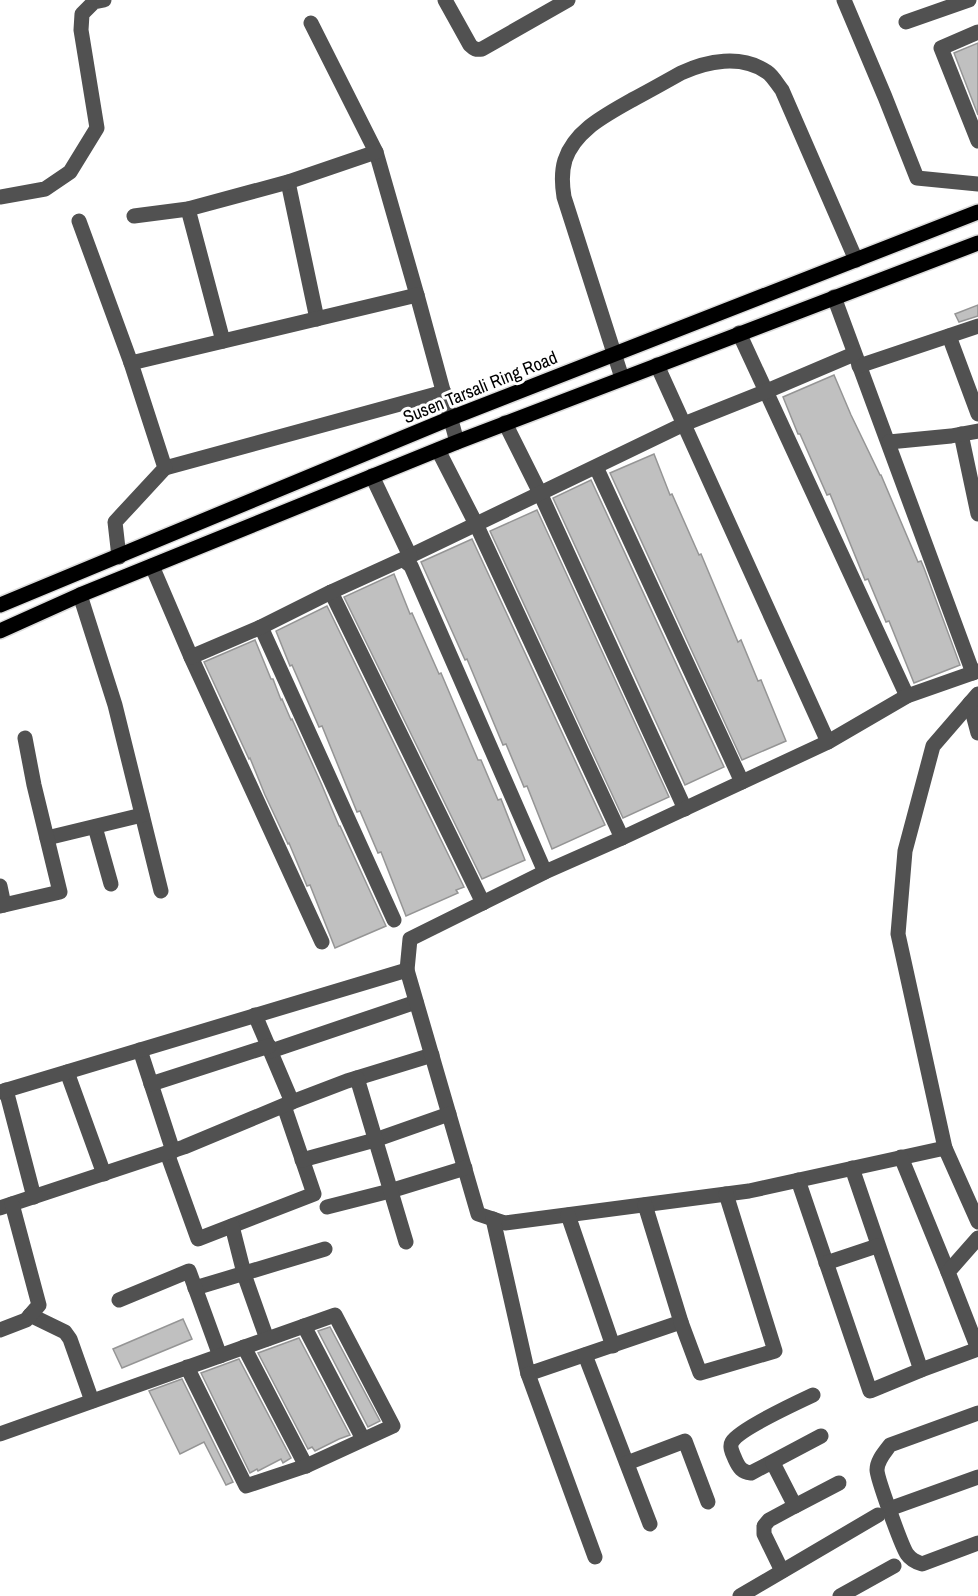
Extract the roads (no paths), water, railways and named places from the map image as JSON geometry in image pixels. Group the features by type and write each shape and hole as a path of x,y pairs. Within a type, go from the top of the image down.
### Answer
{"main road":[{"name":"Susen Tarsali Ring Road","path":"0,606 451,418 978,212"},
{"path":"0,631 80,595 457,442 978,243"}],"street":[{"path":"0,197 45,189 70,172 97,128 81,30 82,14 94,2 105,0"},
{"path":"445,0 470,45 477,50 567,0"},
{"path":"844,0 917,178 978,184"},
{"path":"906,22 969,0"},
{"path":"311,23 376,152 457,442"},
{"path":"978,32 941,48 978,141"},
{"path":"621,378 564,197 562,178 565,160 574,142 588,127 693,67 731,60 768,72 782,90 856,260"},
{"path":"134,216 188,209 288,182 376,152"},
{"path":"288,182 316,319"},
{"path":"188,209 223,341"},
{"path":"79,221 165,468"},
{"path":"130,363 417,295"},
{"path":"834,297 976,672 907,696 828,742 545,872 410,939 406,970 478,1214 504,1223 749,1191 945,1148"},
{"path":"191,657 261,627 684,424 767,391 857,360 978,326"},
{"path":"739,333 907,696"},
{"path":"948,336 978,414"},
{"path":"657,365 828,742"},
{"path":"119,557 115,522 165,468 444,392"},
{"path":"505,423 685,809"},
{"path":"889,442 978,432"},
{"path":"961,434 978,514"},
{"path":"438,450 476,524 622,838"},
{"path":"596,467 742,782"},
{"path":"372,477 410,555"},
{"path":"410,555 405,561 411,566 545,872"},
{"path":"152,566 191,657 322,942"},
{"path":"331,592 483,903"},
{"path":"80,595 115,705 161,891"},
{"path":"261,627 394,920"},
{"path":"974,699 978,733"},
{"path":"974,699 933,746 905,851 898,934 945,1148 978,1222"},
{"path":"0,886 2,905 60,892 25,738"},
{"path":"47,838 142,815"},
{"path":"95,826 111,884"},
{"path":"34,1197 3,1091 406,970"},
{"path":"151,1084 416,1002"},
{"path":"140,1050 198,1239 314,1194 270,1049 255,1015"},
{"path":"0,1330 26,1320 39,1305 6,1206 170,1152 347,1081 432,1055"},
{"path":"67,1072 104,1174"},
{"path":"357,1078 405,1242"},
{"path":"302,1160 375,1140 449,1114"},
{"path":"798,1180 870,1390 978,1349 901,1158"},
{"path":"327,1207 465,1168"},
{"path":"852,1168 921,1370"},
{"path":"645,1205 681,1322 700,1373 775,1352 726,1194"},
{"path":"568,1215 613,1346"},
{"path":"493,1219 528,1374 595,1557"},
{"path":"232,1226 244,1272 267,1339"},
{"path":"948,1272 978,1238"},
{"path":"826,1263 877,1246"},
{"path":"195,1288 325,1249"},
{"path":"119,1300 189,1271 220,1356"},
{"path":"30,1315 65,1332 70,1339 92,1401"},
{"path":"0,1434 187,1367 335,1315 393,1426 306,1466 246,1486 187,1367"},
{"path":"528,1374 681,1322"},
{"path":"304,1326 363,1439"},
{"path":"244,1347 306,1466"},
{"path":"585,1355 650,1524"},
{"path":"813,1395 747,1430 732,1440 731,1447 739,1468 744,1472 752,1473 821,1436"},
{"path":"978,1413 890,1445 881,1456 877,1470 884,1512 913,1561 922,1564 978,1543"},
{"path":"627,1463 685,1441 708,1502"},
{"path":"773,1463 795,1506"},
{"path":"740,1596 884,1512 978,1477"},
{"path":"782,1571 764,1534 764,1526 769,1520 839,1483"},
{"path":"840,1596 894,1566"}]}
